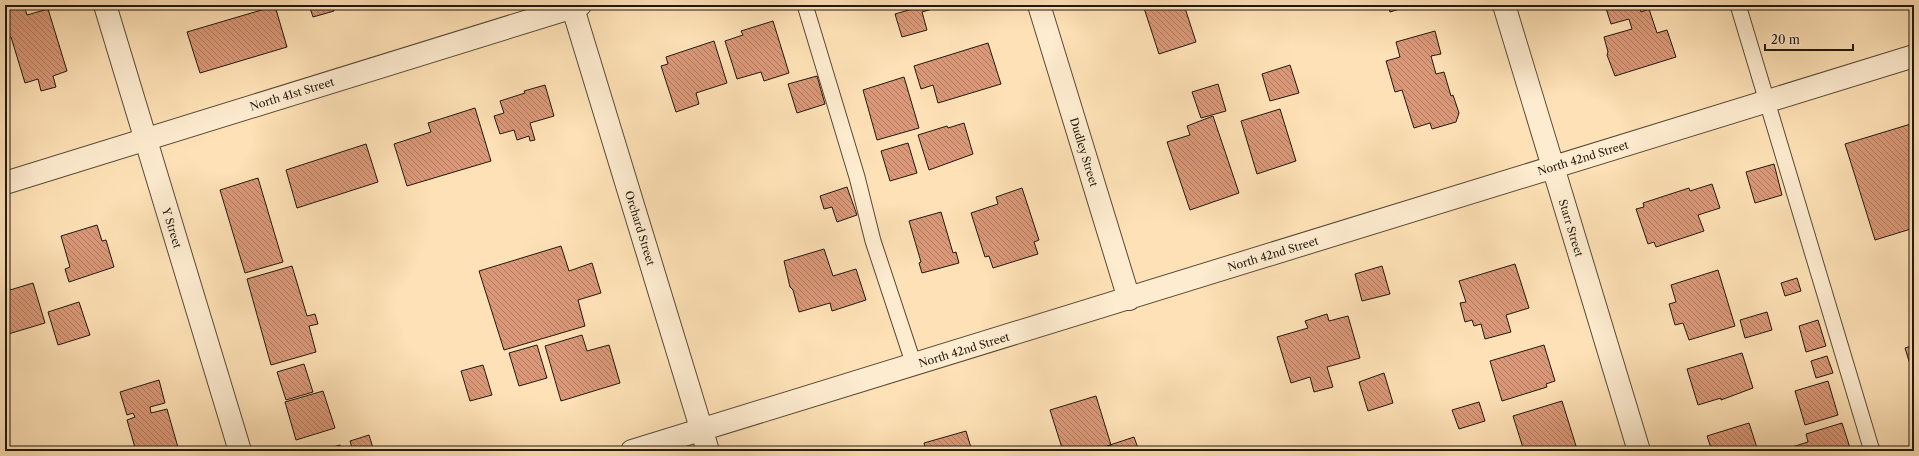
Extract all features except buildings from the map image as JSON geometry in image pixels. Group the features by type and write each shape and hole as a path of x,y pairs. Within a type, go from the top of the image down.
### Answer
{"street":[{"name":"Y Street","path":"105,5 240,451"},
{"name":"Dudley Street","path":"1039,5 1129,299"},
{"name":"Starr Street","path":"1504,5 1639,451"},
{"name":"North 41st Street","path":"5,183 575,6"},
{"name":"Orchard Street","path":"575,6 708,451"},
{"name":"North 42nd Street","path":"632,451 1914,56"}],"lane":[{"path":"805,5 857,177 873,240 914,365"},
{"path":"1738,5 1872,451"}]}
